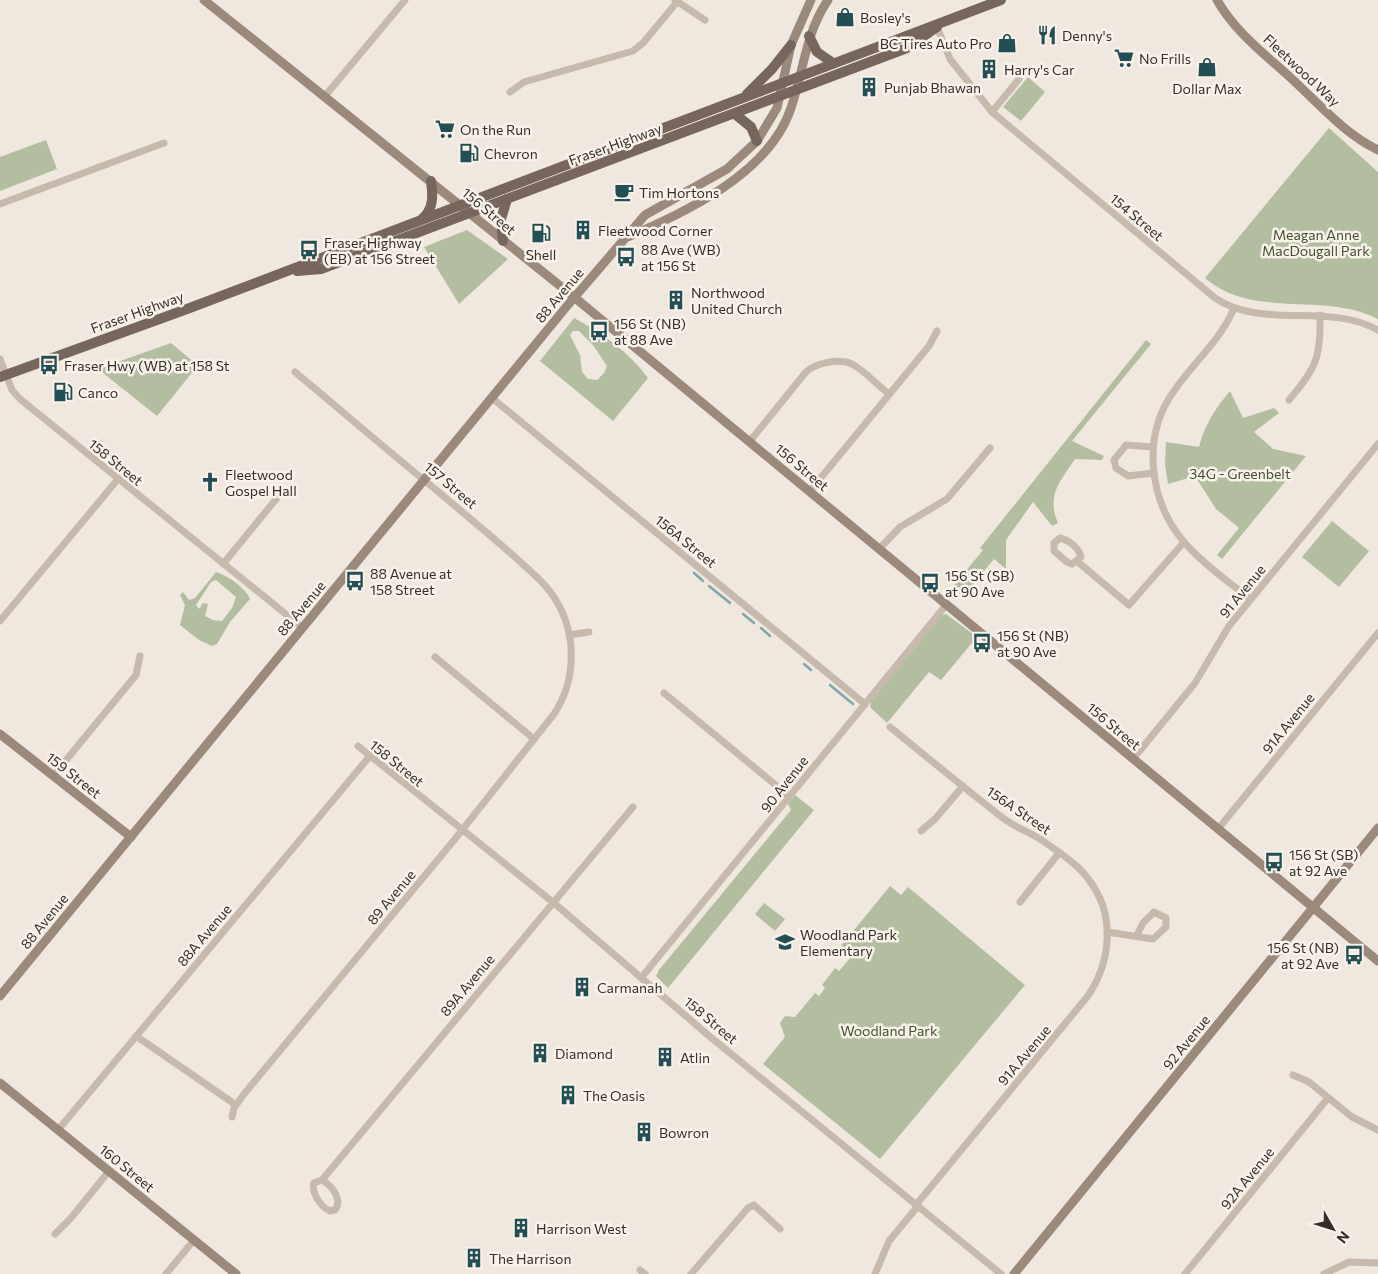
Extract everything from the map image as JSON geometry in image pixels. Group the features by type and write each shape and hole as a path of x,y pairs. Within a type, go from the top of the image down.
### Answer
{"main road":[{"name":"156 Street","path":"204,0 431,181 750,441 1378,961"},
{"name":"88 Avenue","path":"0,996 574,297 645,215 727,169 757,141 770,122 781,96 791,45 811,0"},
{"name":"88 Avenue","path":"625,238 687,207 747,171 764,154 781,131 792,107 809,36 828,0"},
{"name":"Fraser Highway","path":"3,375 460,206 784,81 1001,0"},
{"name":"Fleetwood Way","path":"1217,0 1236,27 1267,57 1350,133 1378,150"},
{"name":"Fraser Highway","path":"283,272 321,269 736,114 906,48 948,19"},
{"path":"809,36 817,52 833,63"},
{"path":"745,96 772,69 791,45"},
{"path":"736,114 751,127 757,141"},
{"path":"417,222 424,217 430,207 433,194 431,181"},
{"path":"503,241 501,219 507,199"},
{"name":"159 Street","path":"0,734 130,837"},
{"name":"92 Avenue","path":"1014,1274 1378,828"},
{"name":"160 Street","path":"0,1083 236,1274"}],"street":[{"path":"325,96 405,0"},
{"path":"510,92 524,82 636,50 676,1 705,20"},
{"name":"154 Street","path":"937,27 950,59 992,112 1207,292 1234,308 1258,314 1350,319 1378,330"},
{"path":"992,112 1018,80"},
{"path":"0,204 164,143"},
{"path":"1234,308 1222,331 1169,397 1159,422 1154,447 1153,473 1159,498 1166,515 1184,542 1250,599"},
{"path":"1289,400 1311,372 1317,359 1320,316"},
{"path":"810,491 929,346 937,331"},
{"name":"158 Street","path":"0,359 3,375 14,394 303,628"},
{"path":"750,441 806,372 814,366 851,363 889,394"},
{"name":"157 Street","path":"295,372 474,521 543,583 558,604 569,635 571,663 566,689"},
{"name":"156A Street","path":"492,398 865,704"},
{"name":"91 Avenue","path":"1133,759 1196,683 1220,640 1250,599 1378,444"},
{"path":"1153,473 1128,476 1116,468 1114,460 1126,445 1154,447"},
{"path":"879,549 900,527 947,499 990,448"},
{"path":"0,621 118,479"},
{"path":"223,564 276,498"},
{"path":"1078,562 1129,605 1184,542"},
{"name":"90 Avenue","path":"641,978 768,826 789,796 946,605"},
{"path":"569,635 588,632"},
{"name":"91A Avenue","path":"1218,829 1378,633"},
{"path":"53,776 136,675 140,656"},
{"path":"435,657 534,739"},
{"name":"89 Avenue","path":"232,1117 236,1105 462,831 559,707 566,689"},
{"path":"664,694 789,796"},
{"name":"156A Street","path":"890,727 1006,820 1059,853 1084,873 1096,890 1102,905 1107,932"},
{"name":"158 Street","path":"358,746 369,757 554,903 641,978 1001,1274"},
{"name":"88A Avenue","path":"58,1130 369,757"},
{"path":"921,831 935,820 963,786"},
{"name":"89A Avenue","path":"322,1180 329,1185 338,1197 338,1205 335,1210 326,1210 314,1193 314,1183 322,1180 463,1008 554,903 633,807"},
{"path":"1020,902 1059,853"},
{"path":"1107,932 1156,938 1167,924 1166,918 1154,912 1143,923 1137,935"},
{"name":"91A Avenue","path":"875,1274 889,1241 1087,997 1100,975 1104,962 1107,932"},
{"path":"136,1036 236,1105"},
{"path":"1294,1075 1309,1082 1352,1117 1378,1130"},
{"name":"92A Avenue","path":"1185,1274 1328,1098"},
{"path":"55,1234 72,1218 109,1171"},
{"path":"691,1274 748,1208 754,1205 780,1230"},
{"path":"166,1274 194,1240"},
{"path":"1324,1274 1349,1262 1378,1263"}],"green space":[{"path":"1028,77 1045,92 1021,121 1003,107"},
{"name":"Meagan Anne MacDougall Park","path":"1329,128 1378,172 1378,319 1357,311 1335,307 1267,302 1245,298 1224,291 1205,278"},
{"path":"46,140 57,169 0,191 0,157"},
{"path":"467,230 508,259 459,304 424,247"},
{"path":"574,318 614,344 648,378 613,421 540,361","holes":["573,331 579,331 593,345 607,366 604,373 597,380 588,379 582,372 580,355 570,335"]},
{"path":"1146,340 1151,344 1072,441 1104,456 1102,460 1075,459 1056,489 1053,504 1058,523 1052,526 1033,502 1006,540 1006,569 994,559 962,598 951,589 983,550 980,548"},
{"path":"171,343 196,364 195,369 157,416 98,369"},
{"name":"34G - Greenbelt","path":"1230,391 1243,418 1274,408 1279,413 1254,432 1273,449 1306,456 1222,559 1217,555 1239,528 1216,509 1195,476 1168,484 1165,465 1166,442 1199,447 1211,417"},
{"path":"1332,521 1369,551 1339,587 1302,557"},
{"path":"216,572 236,582 250,599 230,622 217,644 212,646 199,640 180,625 185,605 180,595 183,592 189,600 195,598","holes":["216,580 236,597 232,608 222,621 213,620 205,616 208,604 203,603 199,609 196,605 211,582"]},
{"path":"946,614 977,637 941,680 929,672 887,723 870,707 871,702 942,615"},
{"path":"795,795 814,810 668,988 656,976 659,970 791,810 788,804"},
{"name":"Woodland Park","path":"890,886 901,895 908,887 1025,985 880,1159 763,1064 785,1037 780,1023 785,1016 795,1017 815,993 819,996 825,988 822,985 835,968 839,971 852,956 841,946"},
{"path":"764,903 785,919 775,931 755,914"}],"waterway":[{"path":"694,573 703,581"},
{"path":"709,586 730,603"},
{"path":"743,614 754,623"},
{"path":"761,628 770,636"},
{"path":"804,664 811,670"},
{"path":"830,685 853,704"}],"place":[{"name":"Bosley's","path":"845,17"},
{"name":"Denny's","path":"1047,35"},
{"name":"BC Tires Auto Pro","path":"1007,43"},
{"name":"No Frills","path":"1124,58"},
{"name":"Dollar Max","path":"1207,67"},
{"name":"Harry's Car","path":"989,69"},
{"name":"Punjab Bhawan","path":"869,87"},
{"name":"On the Run","path":"445,129"},
{"name":"Chevron","path":"469,153"},
{"name":"Tim Hortons","path":"624,192"},
{"name":"Fleetwood Corner","path":"583,230"},
{"name":"Shell","path":"541,233"},
{"name":"Fraser Highway (EB) at 156 Street","path":"309,250"},
{"name":"88 Ave (WB) at 156 St","path":"626,257"},
{"name":"Northwood United Church","path":"676,300"},
{"name":"156 St (NB) at 88 Ave","path":"599,331"},
{"name":"Fraser Hwy (WB) at 158 St","path":"49,365"},
{"name":"Canco","path":"63,392"},
{"name":"Fleetwood Gospel Hall","path":"210,482"},
{"name":"88 Avenue at 158 Street","path":"355,581"},
{"name":"156 St (SB) at 90 Ave","path":"930,583"},
{"name":"156 St (NB) at 90 Ave","path":"982,643"},
{"name":"156 St (SB) at 92 Ave","path":"1274,862"},
{"name":"Woodland Park Elementary","path":"785,942"},
{"name":"156 St (NB) at 92 Ave","path":"1354,955"},
{"name":"Carmanah","path":"582,987"},
{"name":"Diamond","path":"540,1053"},
{"name":"Atlin","path":"665,1057"},
{"name":"The Oasis","path":"568,1095"},
{"name":"Bowron","path":"644,1132"},
{"name":"Harrison West","path":"521,1228"},
{"name":"The Harrison","path":"474,1258"}]}
